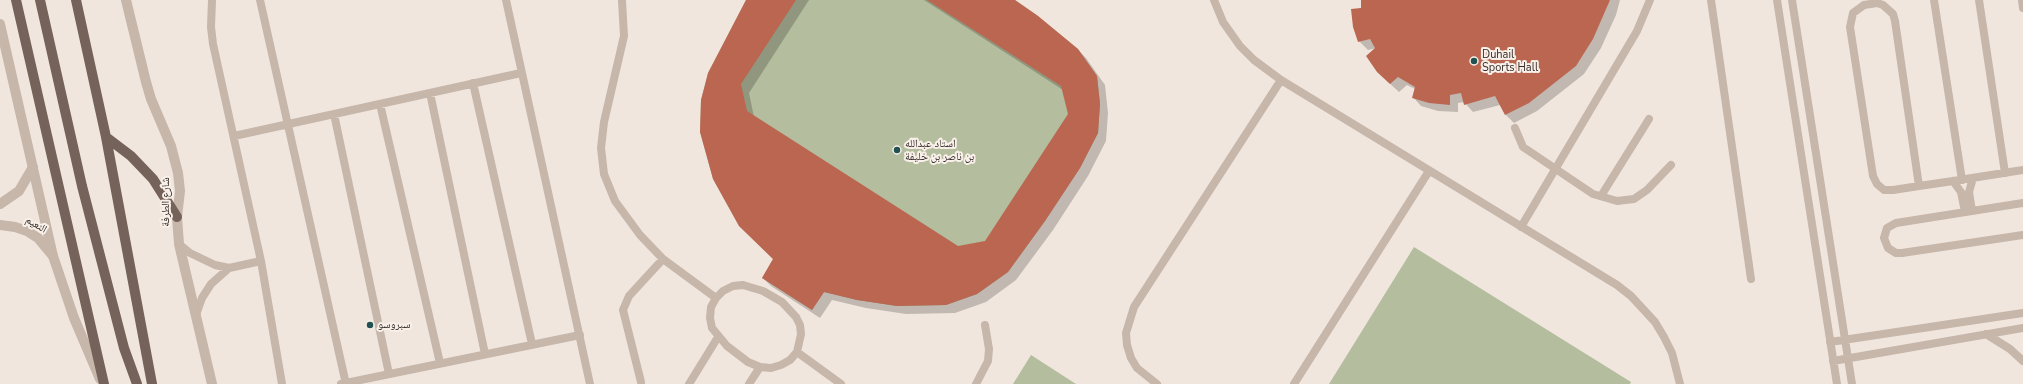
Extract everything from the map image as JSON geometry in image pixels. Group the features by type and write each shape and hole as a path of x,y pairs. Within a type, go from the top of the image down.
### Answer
{"main road":[{"path":"16,0 103,384"},
{"path":"40,0 82,186 124,348 137,384"},
{"path":"76,0 106,137 152,384"},
{"path":"106,137 131,156 153,179 177,217"}],"street":[{"name":"شارع الطرفة","path":"126,0 151,99 171,146 177,167 180,192 177,217 179,244 212,384"},
{"path":"0,24 53,256 74,318 103,384"},
{"path":"0,204 19,190 33,167"},
{"name":"النعيم","path":"0,225 15,227 27,231 38,238 53,256"}],"lane":[{"path":"212,0 211,26 213,44 261,261 282,384"},
{"path":"260,0 344,384 580,335"},
{"path":"506,0 590,384"},
{"path":"622,0 624,36 604,122 602,148 604,174 615,201 640,235 663,259 716,298"},
{"path":"1214,0 1223,22 1240,46 1254,60 1281,80 1617,285 1635,300 1655,322 1672,353 1680,384"},
{"path":"1521,227 1637,31 1650,0"},
{"path":"1711,0 1751,279"},
{"path":"1777,0 1837,384"},
{"path":"1792,0 1852,384"},
{"path":"1934,0 1962,180"},
{"path":"1978,0 2005,173"},
{"path":"2022,0 2023,8"},
{"path":"1919,186 1893,14 1883,5 1877,3 1864,5 1853,14 1850,27 1874,181 1880,188 1888,191 2023,170"},
{"path":"234,136 521,73"},
{"path":"1157,384 1137,368 1131,358 1127,345 1126,333 1134,307 1281,80"},
{"path":"473,83 532,344"},
{"path":"430,93 485,354"},
{"path":"380,104 440,363"},
{"path":"334,114 389,374"},
{"path":"1601,196 1649,119"},
{"path":"1515,128 1523,147 1593,194 1617,201 1634,199 1647,190 1671,165"},
{"path":"1294,384 1429,171"},
{"path":"1968,212 1969,192 1973,178"},
{"path":"1953,181 1961,192 1968,212"},
{"path":"2023,203 1896,223 1891,225 1885,233 1885,243 1892,251 1902,253 2023,235"},
{"path":"179,244 202,260 229,268 261,261"},
{"path":"1817,257 1831,255"},
{"path":"641,382 623,310 628,296 663,259"},
{"path":"196,315 202,298 211,284 229,268"},
{"path":"743,285 773,296 790,310 800,325 801,334 797,352 790,360 771,368 760,367 737,355 718,337 712,328 710,318 711,308 716,298 723,290 732,286 743,285"},
{"path":"1830,342 2023,313"},
{"path":"976,384 988,361 989,349 985,326"},
{"path":"1833,361 2023,328"},
{"path":"1986,334 2010,349 2023,361"},
{"path":"689,384 718,337"},
{"path":"797,352 842,384"},
{"path":"749,384 760,367"}],"green space":[{"name":"استاد عبدالله بن ناصر بن خليفة","path":"746,0 1015,0 1038,16 1078,49 1097,76 1100,104 1098,133 1080,168 1045,221 1008,272 977,294 946,305 897,306 857,300 824,292 812,310 762,278 773,259 739,226 713,179 700,132 701,100 708,73"},
{"path":"1414,247 1631,382 1630,384 1329,384"},
{"path":"1031,355 1076,384 1013,384"}],"building":[{"path":"746,0 796,0 741,84 747,111 958,246 985,241 1068,114 1061,86 927,0 1015,0 1038,16 1078,49 1097,76 1100,104 1098,133 1080,168 1045,221 1008,272 977,294 946,305 897,306 857,300 824,292 812,310 762,278 773,259 739,226 713,179 700,132 701,100 708,73"},
{"name":"Duhail Sports Hall","path":"1361,0 1610,0 1593,39 1576,66 1529,103 1505,115 1495,96 1464,105 1461,93 1450,95 1450,105 1429,103 1412,98 1415,87 1398,77 1390,84 1377,72 1366,56 1375,48 1370,39 1358,42 1353,27 1351,9 1361,8"}],"place":[{"name":"Duhail Sports Hall","path":"1474,61"},
{"name":"استاد عبدالله بن ناصر بن خليفة","path":"897,150"},
{"name":"سبروسو","path":"370,325"}]}
